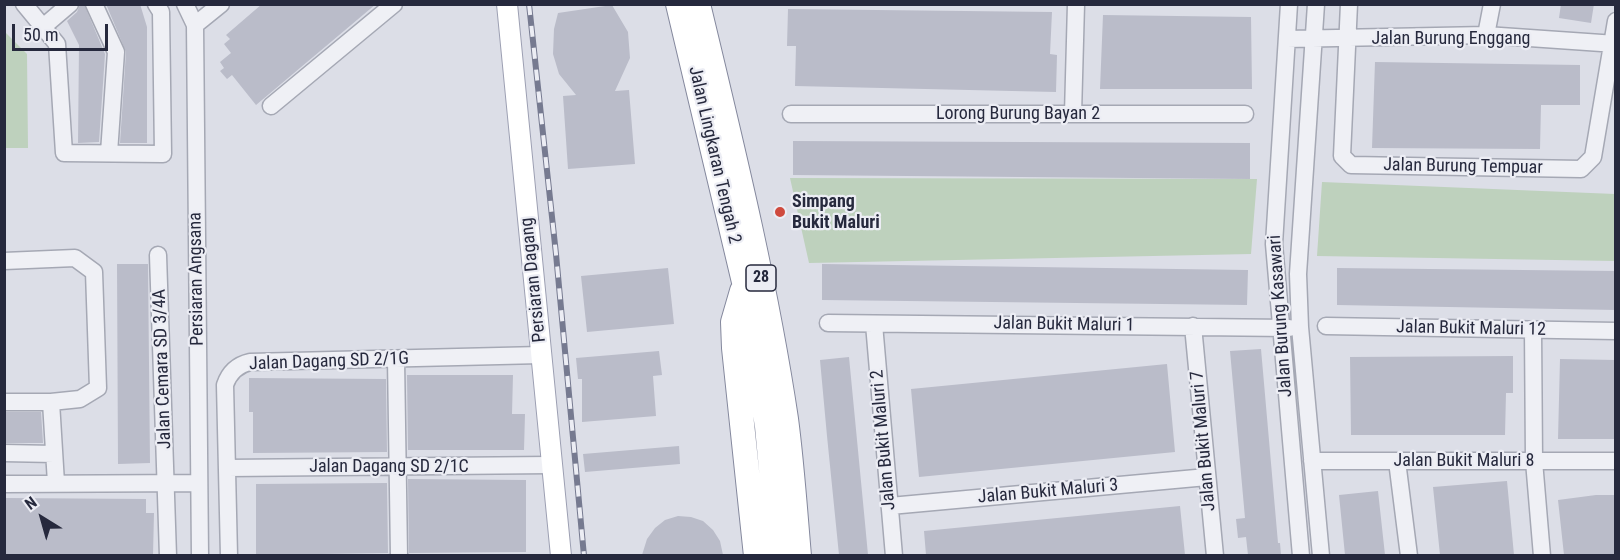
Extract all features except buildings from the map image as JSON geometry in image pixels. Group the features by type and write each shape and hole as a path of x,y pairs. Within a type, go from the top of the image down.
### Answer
{"highway":[{"name":"Jalan Lingkaran Tengah 2","path":"678,4 744,282 767,426 779,555"},
{"name":"Jalan Lingkaran Tengah 2","path":"698,4 748,212 776,359 786,422 799,555"},
{"path":"744,282 733,322 734,348 756,555"}],"main road":[{"name":"Persiaran Dagang","path":"507,4 561,555"}],"street":[{"path":"24,4 57,44 63,153 163,154 161,12 156,4"},
{"path":"43,27 70,4"},
{"path":"94,4 116,51 109,153"},
{"name":"Persiaran Angsana","path":"185,4 195,25 200,555"},
{"path":"195,25 221,4"},
{"path":"1072,114 1076,4"},
{"name":"Jalan Burung Kasawari","path":"1289,4 1274,244 1279,329 1301,555"},
{"name":"Jalan Burung Kasawari","path":"1316,4 1300,218 1300,327 1321,555"},
{"path":"1347,40 1349,4"},
{"path":"1486,36 1492,4"},
{"path":"271,106 394,5"},
{"path":"1614,44 1616,21"},
{"name":"Jalan Burung Enggang","path":"1287,39 1347,40 1486,36 1614,44"},
{"name":"Jalan Burung Tempuar","path":"1347,40 1342,156 1351,165 1581,170 1593,157 1614,44"},
{"name":"Lorong Burung Bayan 2","path":"791,114 1245,114"},
{"name":"Jalan Cemara SD 3/4A","path":"158,255 174,483 168,555"},
{"path":"4,261 75,258 94,272 98,387 80,399 51,402 4,402"},
{"name":"Jalan Bukit Maluri 1","path":"828,323 1193,326 1279,329 1300,327"},
{"name":"Jalan Bukit Maluri 2","path":"874,324 894,555"},
{"name":"Jalan Bukit Maluri 7","path":"1193,326 1215,555"},
{"name":"Jalan Bukit Maluri 12","path":"1326,326 1616,331"},
{"path":"1533,330 1534,461 1542,555"},
{"name":"Jalan Dagang SD 2/1G","path":"229,555 225,385 230,373 241,365 250,362 541,355"},
{"path":"396,359 399,555"},
{"path":"51,402 56,483"},
{"path":"4,453 54,454"},
{"name":"Jalan Bukit Maluri 8","path":"1312,461 1616,461"},
{"path":"1397,461 1409,555"},
{"name":"Jalan Dagang SD 2/1C","path":"227,468 551,465"},
{"name":"Jalan Bukit Maluri 3","path":"890,506 1207,477"},
{"path":"4,484 199,483"}],"green space":[{"path":"5,32 27,54 28,148 5,148"},
{"path":"790,178 1257,179 1251,254 809,263"},
{"path":"1322,182 1615,194 1615,261 1317,256"}],"railway":[{"path":"529,4 556,254 584,556"}],"place":[{"name":"Simpang Bukit Maluri","path":"780,212"}]}
